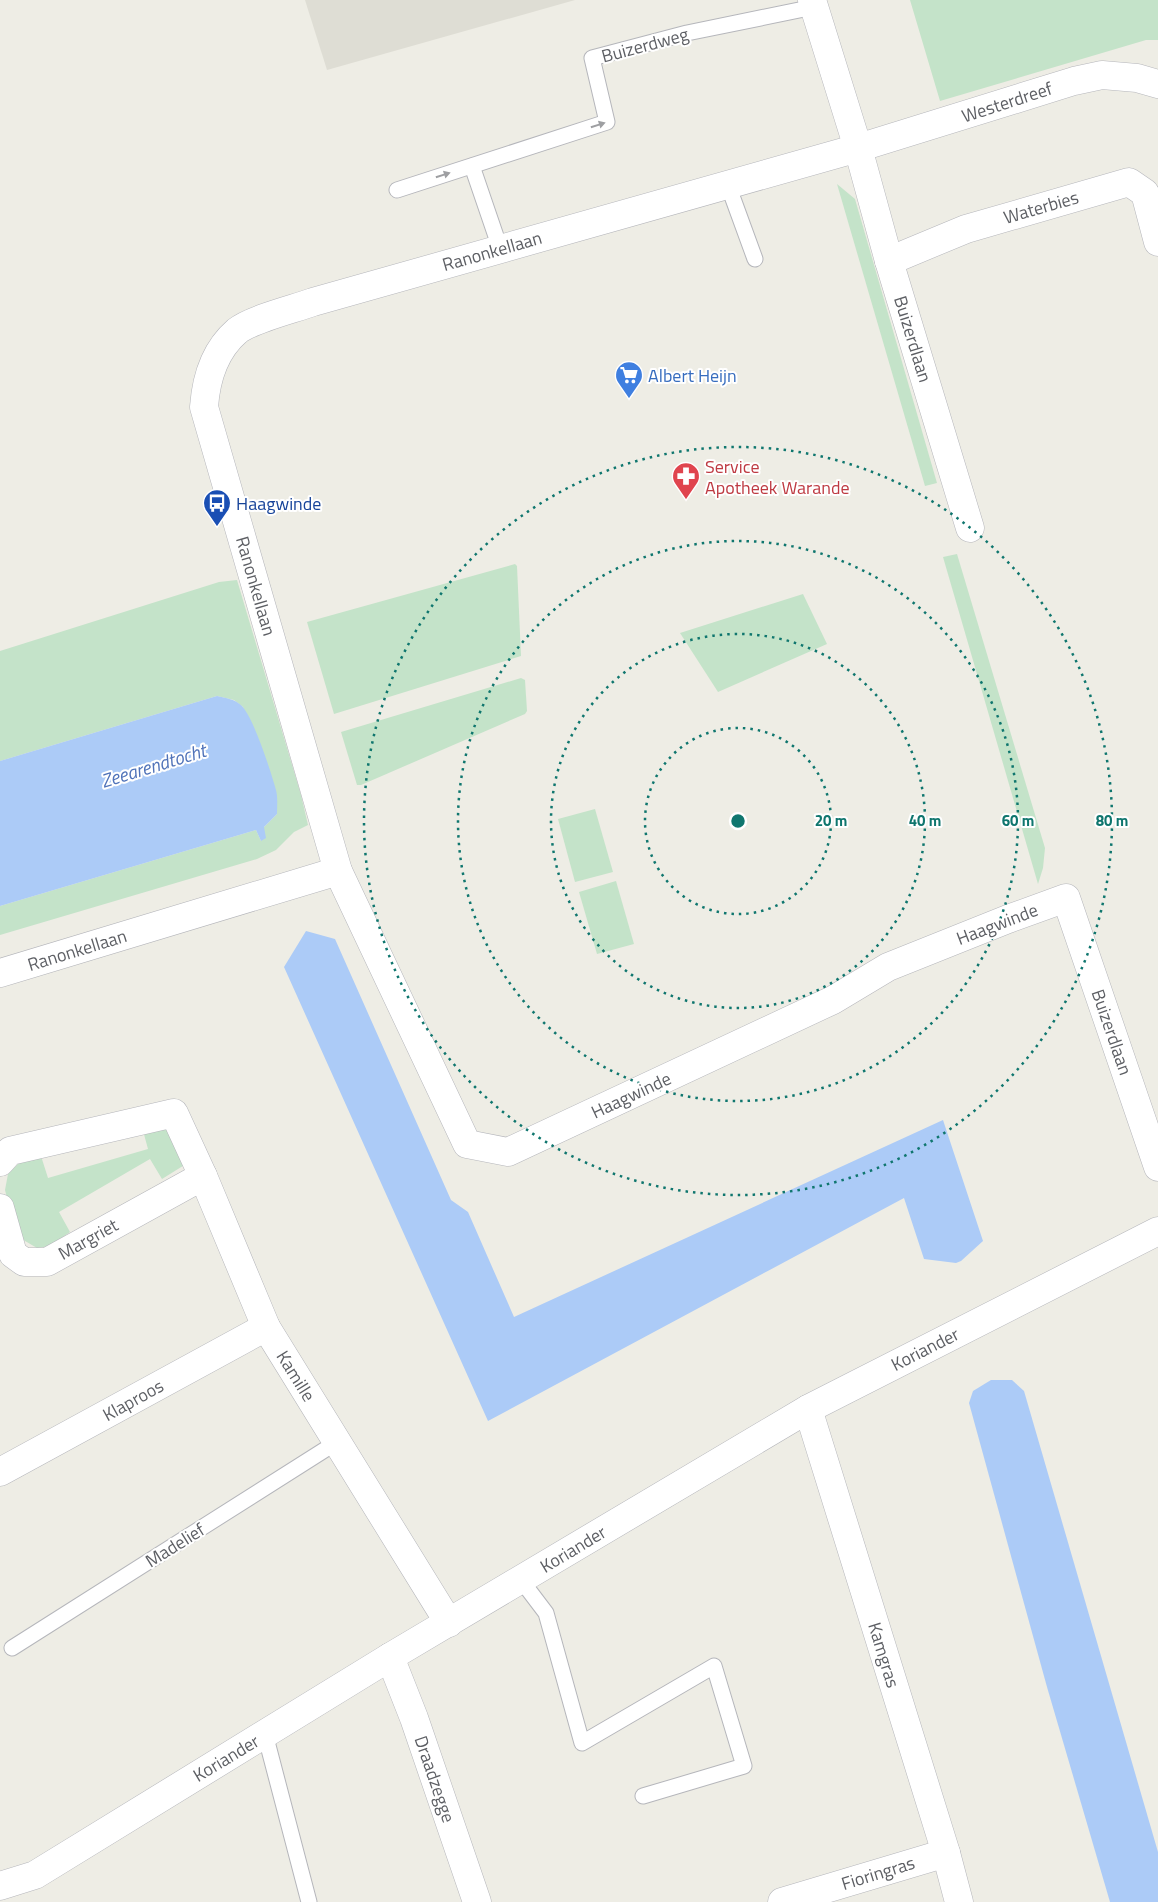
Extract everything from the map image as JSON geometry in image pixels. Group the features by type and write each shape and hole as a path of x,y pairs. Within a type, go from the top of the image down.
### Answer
{"street":[{"name":"Buizerdweg","path":"813,4 858,148"},
{"name":"Westerdreef","path":"858,148 1074,81 1102,75 1137,78 1158,84"},
{"name":"Ranonkellaan","path":"0,973 338,871 204,407 205,389 210,371 222,348 238,330 313,302 858,148"},
{"name":"Buizerdlaan","path":"858,148 889,261 970,528"},
{"name":"Waterbies","path":"889,261 966,229 1129,182 1145,193 1158,242"},
{"name":"Haagwinde","path":"338,871 468,1144 508,1152 833,1000 888,967 1066,898"},
{"name":"Buizerdlaan","path":"1066,898 1158,1167"},
{"name":"Kamille","path":"0,1162 10,1151 174,1113 203,1176 266,1327 449,1623"},
{"name":"Margriet","path":"0,1208 13,1254 24,1262 46,1262 203,1176"},
{"name":"Koriander","path":"0,1886 35,1875 390,1657 808,1409 1158,1231"},
{"name":"Klaproos","path":"0,1472 266,1327"},
{"name":"Kamgras","path":"808,1409 946,1853 959,1902"},
{"name":"Draadzegge","path":"390,1657 414,1718 477,1902"},
{"name":"Fioringras","path":"782,1902 946,1853"}],"lane":[{"name":"Buizerdweg","path":"397,190 607,122 592,58 687,33 813,4"},
{"path":"472,166 500,248"},
{"path":"728,185 755,259"},
{"name":"Madelief","path":"12,1648 337,1442"},
{"path":"521,1580 546,1612 582,1742 714,1666 744,1766 643,1796"},
{"path":"265,1734 309,1902"}],"shaded area":[{"path":"305,0 575,0 327,70"}],"green space":[{"path":"910,0 1158,0 1158,40 1146,40 940,101"},
{"path":"837,184 855,199 937,483 925,486"},
{"path":"957,554 1045,848 1043,868 1038,884 943,557"},
{"path":"515,564 517,566 521,656 334,714 307,622"},
{"path":"237,580 301,795 308,825 294,832 276,850 257,859 0,935 0,906 256,830 261,841 264,827 277,814 243,707 234,700 217,696 0,761 0,651 219,582"},
{"path":"803,594 827,644 718,692 680,633"},
{"path":"521,678 525,680 527,711 525,714 361,785 357,785 341,732"},
{"path":"595,809 613,872 575,882 558,819"},
{"path":"616,881 634,944 597,954 579,892"},
{"path":"166,1123 186,1164 162,1179 150,1159 59,1212 70,1232 50,1246 37,1248 20,1238 12,1218 5,1190 8,1174 20,1162 41,1156 48,1178 148,1149 142,1127"}],"water":[{"name":"Zeearendtocht","path":"217,696 233,700 242,706 252,722 266,759 276,790 277,814 264,827 266,838 261,841 256,830 0,906 0,761"},
{"path":"306,931 335,939 451,1200 468,1212 514,1317 943,1120 983,1241 961,1261 956,1263 924,1259 904,1198 488,1421 284,967"},
{"path":"991,1380 1012,1380 1024,1391 1158,1852 1158,1902 1110,1902 1047,1687 969,1403 973,1391"}],"place":[{"name":"Albert Heijn","path":"629,399"},
{"name":"Service Apotheek Warande","path":"686,500"},
{"name":"Haagwinde","path":"217,527"}]}
